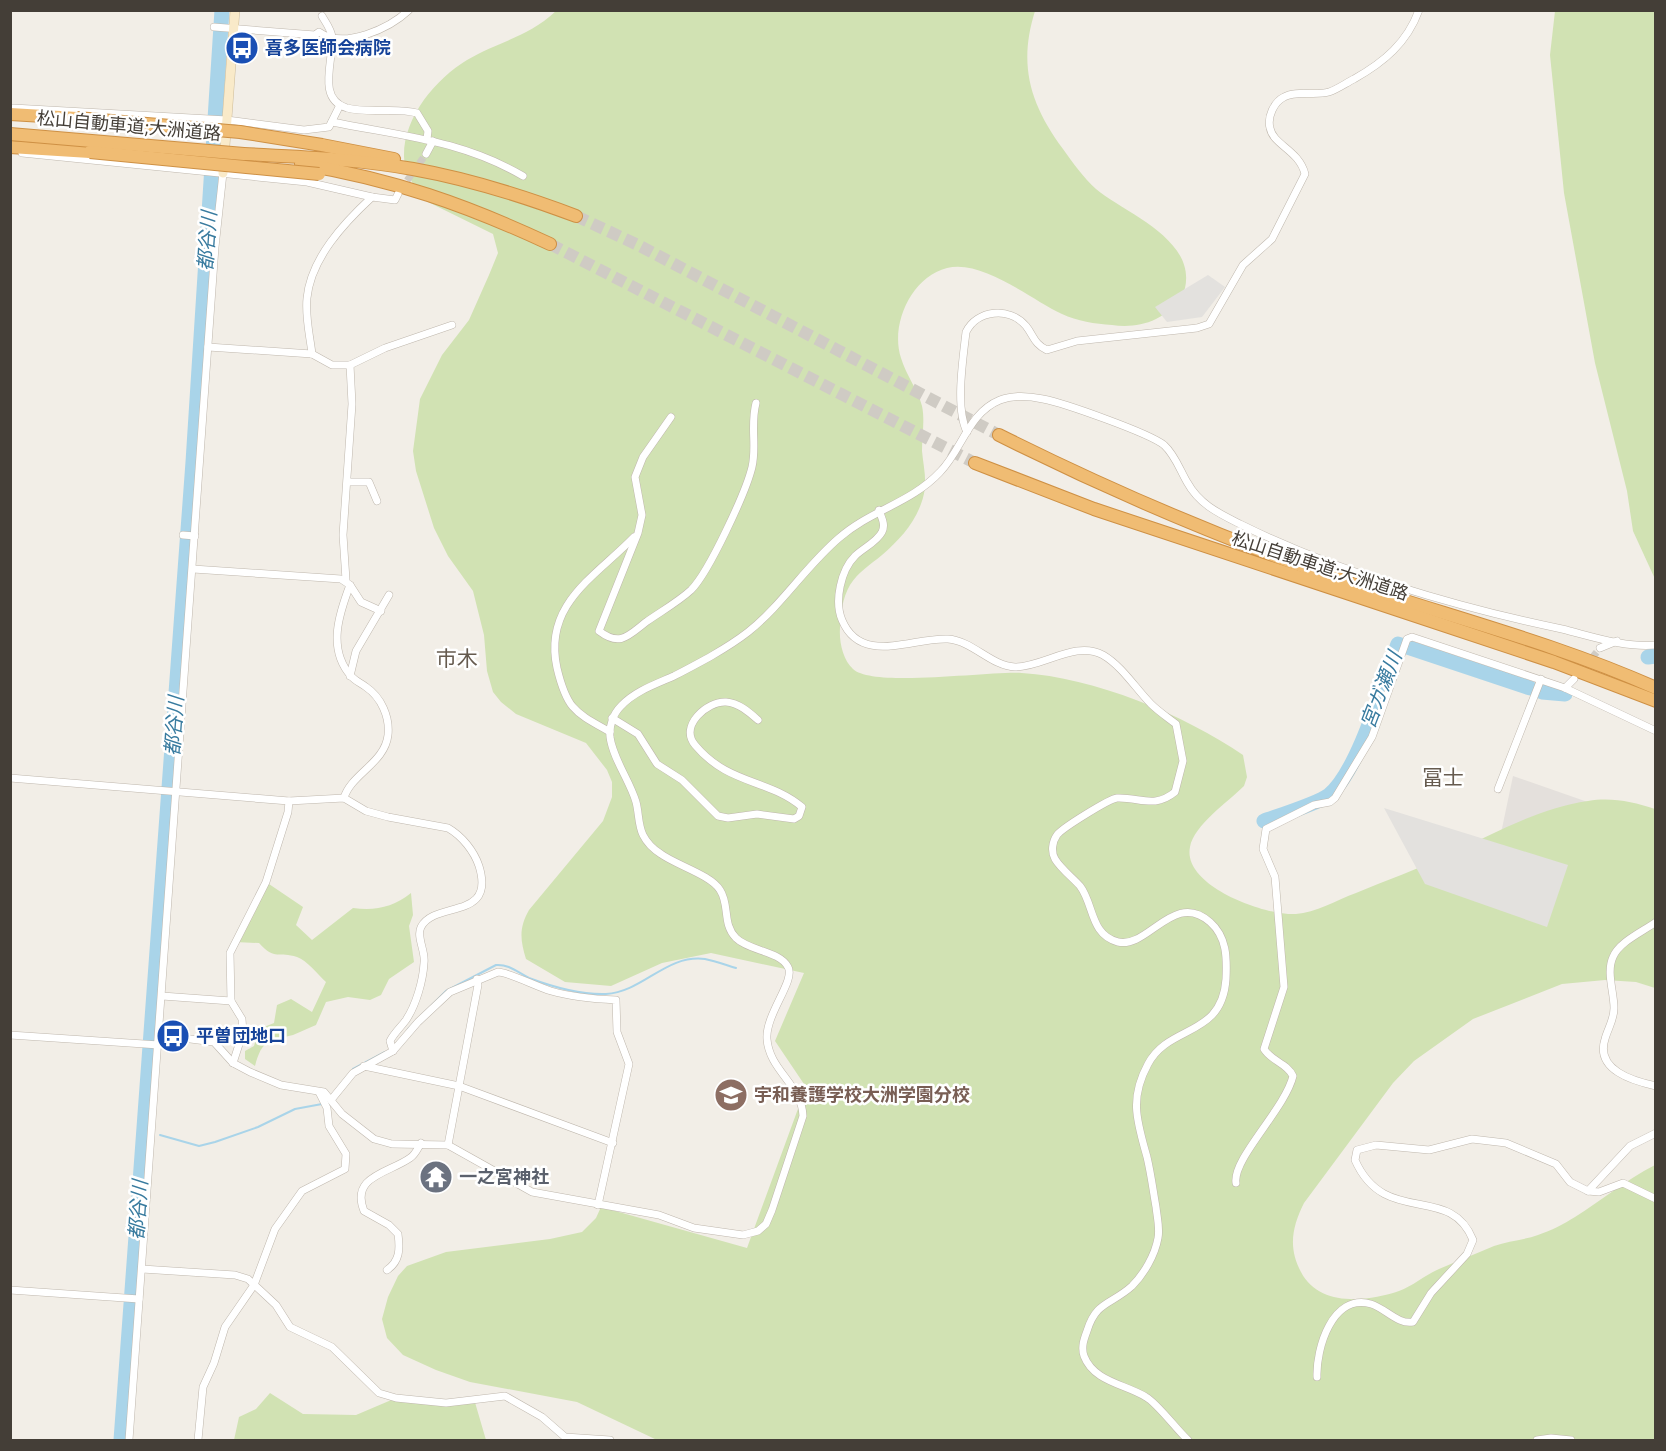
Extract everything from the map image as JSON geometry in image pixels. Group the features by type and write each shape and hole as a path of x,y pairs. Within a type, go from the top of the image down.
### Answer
{"highway":[{"path":"10,114 240,132 321,161 422,191 475,210 550,244"},
{"name":"松山自動車道;大洲道路","path":"10,134 321,161"},
{"path":"10,149 419,164 576,216"},
{"name":"松山自動車道;大洲道路","path":"999,435 1103,486 1231,540 1338,579 1595,663 1656,688"},
{"name":"松山自動車道;大洲道路","path":"975,463 1083,505 1554,662 1656,701"}],"street":[{"path":"129,1440 135,1299 142,1269 154,1045 159,1035 162,996 172,790 193,569 193,535 224,173 231,28 235,10"},
{"path":"320,32 332,37 360,36 388,24 409,10"},
{"path":"967,432 962,422 961,409 966,332 971,321 981,316 999,312 1012,316 1026,325 1036,345 1047,350 1077,341 1197,328 1209,324 1243,265 1272,239 1305,174 1302,163 1273,137 1269,127 1276,102 1290,94 1331,92 1364,73 1401,44 1419,10"},
{"path":"320,32 321,13"},
{"path":"321,13 332,37 328,83 332,98 340,105 351,109 402,109 417,113 428,131 430,140 426,154"},
{"path":"214,27 315,35 320,32"},
{"path":"10,108 227,120 318,130 329,127 340,105"},
{"path":"333,122 430,140 483,155 523,176"},
{"path":"10,149 58,158 307,182 395,200 398,194"},
{"path":"312,354 307,296 313,276 323,253 336,235 372,197"},
{"path":"208,347 312,354 332,365 350,364 385,348 452,325"},
{"path":"344,798 372,766 388,737 388,725 379,697 350,676 336,635 337,619 348,582 343,535 352,404 350,364"},
{"path":"159,1035 213,1042 233,1063 281,1085 324,1092 360,1131 374,1138 392,1144 448,1145 526,1189 598,1205 659,1215 694,1228 743,1235 758,1231 766,1224 772,1210 803,1116 803,1103 798,1092 771,1056 766,1040 774,1006 787,986 790,975 788,966 781,959 737,940 726,922 720,890 713,882 677,864 650,846 641,832 637,806 610,740 612,718 620,707 634,695 704,660 750,631 837,540 879,510 911,497 939,474 979,414 998,401 1017,396 1044,399 1146,435 1164,445 1174,457 1195,496 1206,507 1305,553 1489,614 1617,641 1656,645"},
{"path":"671,417 643,457 635,477 642,515 638,533 599,631 609,639 623,639 691,590 740,503 747,484 753,465 751,421 756,403"},
{"path":"348,482 369,482 377,501"},
{"path":"879,510 884,524 882,532 846,568 841,583 839,609 843,621 859,641 874,647 949,639 974,648 995,662 1013,667 1030,666 1077,651 1103,655 1152,705 1176,724 1183,761 1175,792 1162,801 1118,798 1105,802 1057,835 1052,848 1055,859 1081,887 1098,928 1110,938 1119,943 1129,941 1164,920 1186,913 1208,920 1216,929 1226,950 1224,995 1220,1009 1153,1057 1148,1063 1135,1098 1137,1126 1152,1180 1159,1235 1154,1252 1143,1273 1131,1287 1092,1313 1083,1342 1083,1353 1099,1374 1116,1385 1147,1397 1188,1440"},
{"path":"610,732 592,724 570,705 562,688 556,663 555,627 581,586 638,533"},
{"path":"183,535 193,535"},
{"path":"193,569 348,582"},
{"path":"348,582 361,602 381,610"},
{"path":"350,676 356,651 389,595"},
{"path":"1236,1183 1235,1174 1240,1161 1268,1125 1291,1085 1293,1076 1290,1070 1268,1055 1264,1049 1284,987 1275,877 1263,849 1266,829 1314,805 1330,802 1335,798 1372,737 1407,639 1412,637 1541,679 1656,731"},
{"path":"1600,648 1617,641"},
{"path":"1498,789 1541,679"},
{"path":"1565,688 1574,679"},
{"path":"612,718 638,734 657,764 682,780 718,816 728,818 757,814 794,819 799,816 802,807 792,798 732,776 707,759 692,742 691,732 695,719 703,710 717,703 728,702 736,705 758,720"},
{"path":"10,778 289,801 344,798 366,811 448,828 456,833 477,861 482,888 479,896 469,904 427,920 421,927 420,936 425,956 422,976 413,1008 392,1036 391,1048"},
{"path":"233,1063 243,1032 242,1019 231,1001 230,953 266,882 288,812 289,801"},
{"path":"1656,922 1619,947 1612,957 1610,970 1614,1011 1604,1049 1606,1061 1617,1072 1656,1086"},
{"path":"332,1100 353,1073 381,1060 450,992 477,979 505,972 518,980 553,992 616,1000 616,1032 629,1064 598,1205"},
{"path":"448,1145 478,985 477,979"},
{"path":"162,996 231,1001"},
{"path":"10,1035 154,1045"},
{"path":"364,1066 459,1086 613,1143"},
{"path":"198,1440 203,1387 214,1363 225,1327 254,1285 275,1229 296,1197 309,1185 345,1169 346,1155 329,1126 327,1108 319,1092"},
{"path":"1588,1191 1630,1146 1656,1133"},
{"path":"1317,1377 1316,1362 1324,1333 1341,1312 1349,1305 1359,1302 1386,1310 1401,1322 1413,1322 1431,1293 1467,1254 1473,1240 1467,1225 1456,1214 1435,1206 1403,1203 1384,1195 1369,1185 1355,1160 1357,1150 1376,1145 1429,1150 1472,1139 1506,1143 1556,1164 1570,1182 1588,1191 1599,1192 1623,1183 1656,1199"},
{"path":"387,1270 395,1264 400,1249 398,1234 389,1225 364,1212 360,1202 364,1187 373,1176 412,1157 421,1143"},
{"path":"142,1269 236,1275 254,1285 276,1305 290,1327 332,1347 379,1393 415,1401 446,1403 505,1396 542,1417 565,1437 577,1440 610,1440"},
{"path":"10,1290 135,1299"},
{"path":"1537,1440 1551,1438 1572,1440"}],"shaded area":[{"path":"1208,275 1225,287 1202,317 1167,322 1155,307"},
{"path":"1513,776 1622,814 1500,838"},
{"path":"1384,808 1568,865 1547,927 1425,884"}],"green space":[{"path":"556,11 1035,11 1030,31 1028,67 1030,83 1042,116 1087,180 1096,189 1156,229 1180,255 1186,271 1185,288 1180,298 1161,317 1134,325 1099,324 1074,319 1006,282 975,269 947,268 923,281 914,292 901,317 898,345 903,364 922,406 925,488 920,508 910,525 890,548 857,576 845,596 842,606 840,639 844,656 853,669 865,675 907,678 1006,673 1050,676 1108,690 1166,713 1220,740 1243,755 1247,777 1244,786 1212,814 1198,830 1190,847 1191,861 1199,874 1212,886 1229,896 1266,910 1283,913 1296,914 1318,909 1552,809 1588,801 1614,800 1655,809 1655,988 1636,982 1605,980 1562,984 1473,1019 1414,1061 1393,1083 1304,1203 1294,1229 1293,1246 1301,1272 1319,1291 1345,1299 1373,1298 1404,1289 1434,1271 1494,1246 1533,1237 1557,1227 1655,1165 1655,1440 657,1440 577,1402 470,1382 436,1370 403,1355 387,1338 382,1319 388,1297 398,1276 407,1266 446,1252 550,1239 582,1232 596,1218 601,1207 747,1248 806,1087 775,1041 804,973 711,953 662,963 611,986 565,982 526,959 524,952 522,928 529,910 603,821 612,797 612,782 607,770 586,743 516,714 493,692 487,671 484,635 473,591 448,556 434,528 416,471 413,451 420,399 442,355 469,320 498,253 493,234 422,199 408,173 404,157 409,128 415,114 433,88 467,60 524,33"},
{"path":"1555,11 1655,11 1655,579 1633,531 1627,491 1595,363 1564,193 1550,55"},
{"path":"266,882 303,907 296,925 312,940 353,908 384,907 398,902 411,893 413,915 409,926 414,962 389,979 381,995 370,1000 348,997 326,1002 316,1025 268,1043 261,1051 255,1066 245,1059 245,1051 254,1046 259,1029 274,1023 277,1005 291,999 312,1012 326,982 301,959 291,955 273,954 259,943 235,942"},
{"path":"270,1393 303,1414 356,1415 396,1398 415,1401 474,1399 486,1440 234,1440 239,1417 256,1409"}],"waterway":[{"name":"都谷川","path":"121,1440 193,462 222,10"},
{"name":"宮ガ瀬川","path":"1264,821 1324,798 1340,783 1360,747 1398,644 1530,688"},
{"name":"宮ガ瀬川","path":"1648,657 1656,656"},
{"name":"宮ガ瀬川","path":"1542,692 1565,694"},
{"path":"408,1029 446,991 496,965 509,967 529,978 557,987 596,994 619,992 666,967 691,959 705,959 736,968"},
{"path":"353,1069 385,1052"},
{"path":"160,1135 199,1146 258,1127 295,1109 322,1104"}],"tunnel":[{"path":"401,189 426,154"},
{"path":"576,216 638,245 999,435"},
{"path":"550,244 975,463"},
{"path":"1579,674 1600,648"}],"place":[{"name":"喜多医師会病院","path":"242,48"},
{"name":"平曽団地口","path":"173,1036"},
{"name":"宇和養護学校大洲学園分校","path":"731,1095"},
{"name":"一之宮神社","path":"436,1177"}],"district":[{"name":"市木","path":"457,659"},
{"name":"冨士","path":"1443,778"}]}
